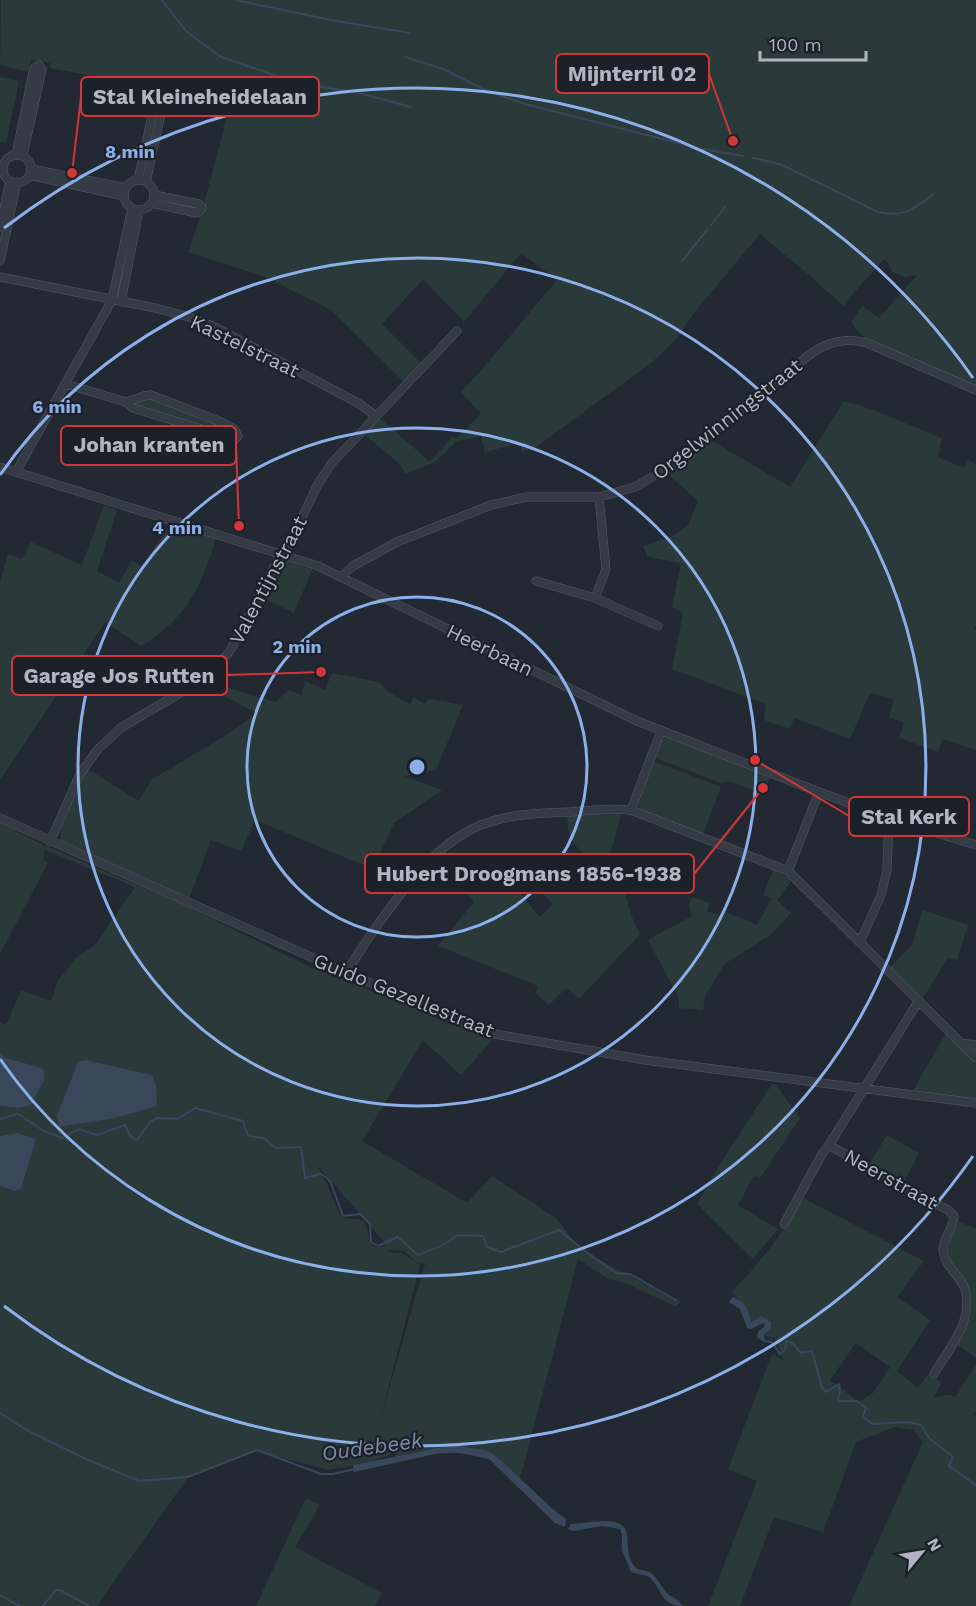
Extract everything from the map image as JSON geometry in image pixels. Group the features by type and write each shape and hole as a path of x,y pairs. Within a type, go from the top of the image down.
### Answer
{"street":[{"path":"39,65 42,69 19,155 34,68 39,65"},
{"path":"161,94 164,100 142,181 156,98 161,94"},
{"path":"19,155 29,162 30,172 22,182 14,182 7,178 2,169 7,159 19,155"},
{"path":"30,172 125,192"},
{"path":"142,181 152,189 153,199 145,209 135,209 128,205 125,192 133,182 142,181"},
{"path":"0,227 14,182"},
{"path":"0,261 14,182"},
{"path":"153,199 199,204 202,208 197,213 153,199"},
{"path":"16,472 117,301 135,209"},
{"name":"Kastelstraat","path":"0,277 189,317 214,327 358,403 376,416"},
{"name":"Valentijnstraat","path":"50,842 77,781 92,756 116,732 190,688 214,668 234,644 324,475 340,454 457,331"},
{"name":"Orgelwinningstraat","path":"341,577 353,566 397,542 491,505 527,498 599,497 635,487 665,470 809,356 830,343 847,340 867,343 976,390"},
{"path":"66,384 126,402 133,408 204,430 225,440 233,441 238,436 234,429 221,422 151,395 126,402"},
{"name":"Heerbaan","path":"0,467 283,554 341,577 621,714 661,731 889,818 976,845"},
{"path":"595,598 606,569 599,497"},
{"path":"536,581 595,598 658,626"},
{"path":"631,810 661,731"},
{"path":"788,871 819,792"},
{"path":"347,973 391,906 420,869 454,840 473,828 524,814 631,810 788,871 976,1058"},
{"name":"Guido Gezellestraat","path":"0,818 347,973 489,1033 645,1060 976,1103"},
{"path":"860,942 881,895 887,870 889,818"},
{"name":"Neerstraat","path":"784,1224 822,1154 830,1145 918,1002"},
{"path":"959,1042 976,1045"},
{"name":"Neerstraat","path":"830,1145 882,1176 948,1210 954,1216 943,1249 946,1262 964,1286 969,1310 966,1322 934,1374"}],"shaded area":[{"path":"1,0 976,0 976,387 864,338 851,322 862,306 879,318 917,275 905,277 892,272 884,259 844,307 760,234 693,314 678,337 651,363 536,447 522,451 519,443 485,452 481,436 456,442 435,462 405,474 400,464 364,434 380,418 430,462 453,436 456,439 481,414 461,392 557,280 521,253 464,322 423,279 382,324 422,364 404,382 330,309 265,277 188,252 201,215 229,109 156,88 50,68 50,63 31,60 28,72 0,65"},
{"path":"0,77 19,81 6,143 0,142"},
{"path":"148,397 179,407 229,430 228,435 134,406 132,403"},
{"path":"844,401 871,409 942,438 938,457 964,468 968,460 976,465 976,626 974,629 976,630 976,750 943,739 938,752 899,738 904,723 889,717 894,699 870,693 850,739 794,718 790,729 764,720 766,704 672,669 683,613 672,607 681,563 648,557 643,546 673,536 689,524 698,501 667,473 709,439 790,487"},
{"path":"104,505 117,510 97,571 119,583 132,560 142,567 169,525 216,538 204,572 198,587 181,613 141,646 105,622 0,780 0,583 8,554 22,559 31,542 82,565"},
{"path":"283,560 312,570 294,613 263,598"},
{"path":"332,673 379,682 387,691 410,704 414,697 425,704 429,699 463,705 436,770 404,776 442,790 394,823 378,857 406,879 400,888 378,871 255,820 241,851 211,840 189,899 61,841 60,831 84,772 89,770 139,801 151,780 225,736 257,713 226,697 224,694 226,687 275,702 289,690 301,695 305,681 325,690"},
{"path":"666,737 770,777 764,792 755,796 750,794 755,791 729,781 721,783 658,759 655,756 660,742"},
{"path":"655,762 721,787 703,834 639,808 637,802 652,763"},
{"path":"621,814 611,852 593,856 585,853 578,848 569,834 568,815"},
{"path":"0,823 46,846 186,906 308,966 415,1008 449,1024 494,1038 461,1075 423,1040 362,1141 467,1203 492,1176 556,1218 581,1250 677,1301 682,1298 677,1306 674,1306 626,1283 607,1278 578,1259 520,1479 488,1451 432,1454 398,1462 395,1453 365,1463 328,1470 257,1451 188,1477 97,1606 0,1606 0,1186 14,1191 36,1139 18,1133 0,1136 0,1106 18,1108 39,1067 6,1058 0,1053 0,1022 6,1025 21,990 51,1001 58,981 76,958 95,945 135,887 45,850 43,859 48,863 0,954","holes":["318,1166 386,1246 373,1247 362,1220 342,1218","388,1249 404,1251 417,1263 402,1253 389,1252","417,1263 425,1264 380,1420 420,1265"]},
{"path":"530,854 540,856 545,863 552,855 579,883 593,871 587,863 614,856 632,917 640,934 579,999 566,988 549,1005 536,994 538,986 438,946 474,902 468,895 494,874 498,878 503,874 540,917 553,905 516,861"},
{"path":"773,870 792,880 777,900 791,913 769,936 724,964 705,997 703,1010 679,1008 678,996 648,940 692,916 689,904 693,897 710,903 707,911 721,916 723,911 757,925 772,898 763,895"},
{"path":"922,910 968,925 957,960 948,958 923,998 890,967 912,945"},
{"path":"946,1033 976,1064 976,1101 912,1092"},
{"path":"772,1084 775,1084 800,1118 760,1178 754,1176 738,1205 778,1229 753,1259 697,1204 721,1162"},
{"path":"887,1135 919,1153 903,1184 868,1166"},
{"path":"803,1198 924,1261 897,1297 930,1320 897,1371 918,1388 928,1374 942,1382 934,1397 950,1395 955,1397 976,1365 976,1411 974,1414 976,1415 976,1606 849,1606 923,1442 914,1430 895,1427 856,1442 823,1532 774,1517 740,1606 708,1606 757,1481 728,1469 772,1354 784,1361 775,1338 765,1336 772,1326 758,1318 750,1322 747,1308 732,1292 771,1247","holes":["856,1343 890,1367 873,1393 859,1402 830,1380"]},
{"path":"960,1222 976,1229 976,1358 956,1344 972,1311 971,1297 949,1256 950,1237"},
{"path":"306,1498 320,1505 295,1547 382,1593 375,1606 256,1606"}],"water":[{"path":"0,1053 6,1058 44,1070 44,1080 31,1105 18,1108 0,1106"},
{"path":"85,1060 152,1075 156,1086 157,1106 115,1118 59,1127 57,1116 78,1062"},
{"path":"18,1133 36,1139 21,1188 14,1191 0,1186 0,1136"},
{"path":"733,1297 746,1306 751,1322 761,1316 771,1322 771,1329 764,1335 765,1343 757,1337 765,1324 751,1329 747,1328 740,1309 729,1302"},
{"path":"454,1445 488,1451 496,1456 566,1519 565,1527 555,1523 489,1459 460,1453 440,1453 354,1472 353,1465"},
{"path":"614,1522 626,1529 628,1550 634,1566 651,1573 667,1593 683,1606 666,1600 649,1577 631,1572 622,1550 620,1529 602,1526 573,1531 568,1529 571,1524"}],"waterway":[{"path":"162,0 186,31 221,57 308,85 355,92 411,107"},
{"path":"235,0 336,21 410,33"},
{"path":"405,57 443,69 483,89 525,104 690,146"},
{"path":"702,149 743,156"},
{"path":"752,158 780,164 878,212 887,214 908,211 934,194"},
{"path":"711,225 725,207"},
{"path":"682,261 707,230"},
{"path":"0,1119 18,1114 44,1131 62,1138 78,1129 97,1135 125,1125 130,1136 137,1140 150,1122 157,1118 178,1119 195,1108 243,1121 248,1136 263,1138 276,1148 301,1147 305,1178 321,1174 327,1178 343,1216 360,1214 370,1224 371,1242 378,1246 398,1237 418,1255 444,1245 457,1235 483,1236 487,1247 501,1252 559,1230 616,1273 630,1274 676,1300"},
{"path":"764,1341 772,1342 780,1354 785,1350 786,1341 792,1343 801,1353 812,1351 822,1388 826,1392 839,1384 838,1401 857,1401 866,1408 863,1416 872,1424 909,1422 921,1425 929,1438 953,1457 949,1466 976,1485"},
{"name":"Oudebeek","path":"0,1413 25,1429 88,1460 139,1481 188,1477 257,1450 321,1474 355,1469"},
{"path":"43,1606 56,1590 89,1606"},
{"path":"0,1595 19,1606"}],"place":[{"name":"Mijnterril 02","path":"733,141"},
{"name":"Stal Kleineheidelaan","path":"72,173"},
{"name":"Johan kranten","path":"239,526"},
{"name":"Garage Jos Rutten","path":"321,672"},
{"name":"Stal Kerk","path":"755,760"},
{"name":"Hubert Droogmans 1856-1938","path":"763,788"}]}
